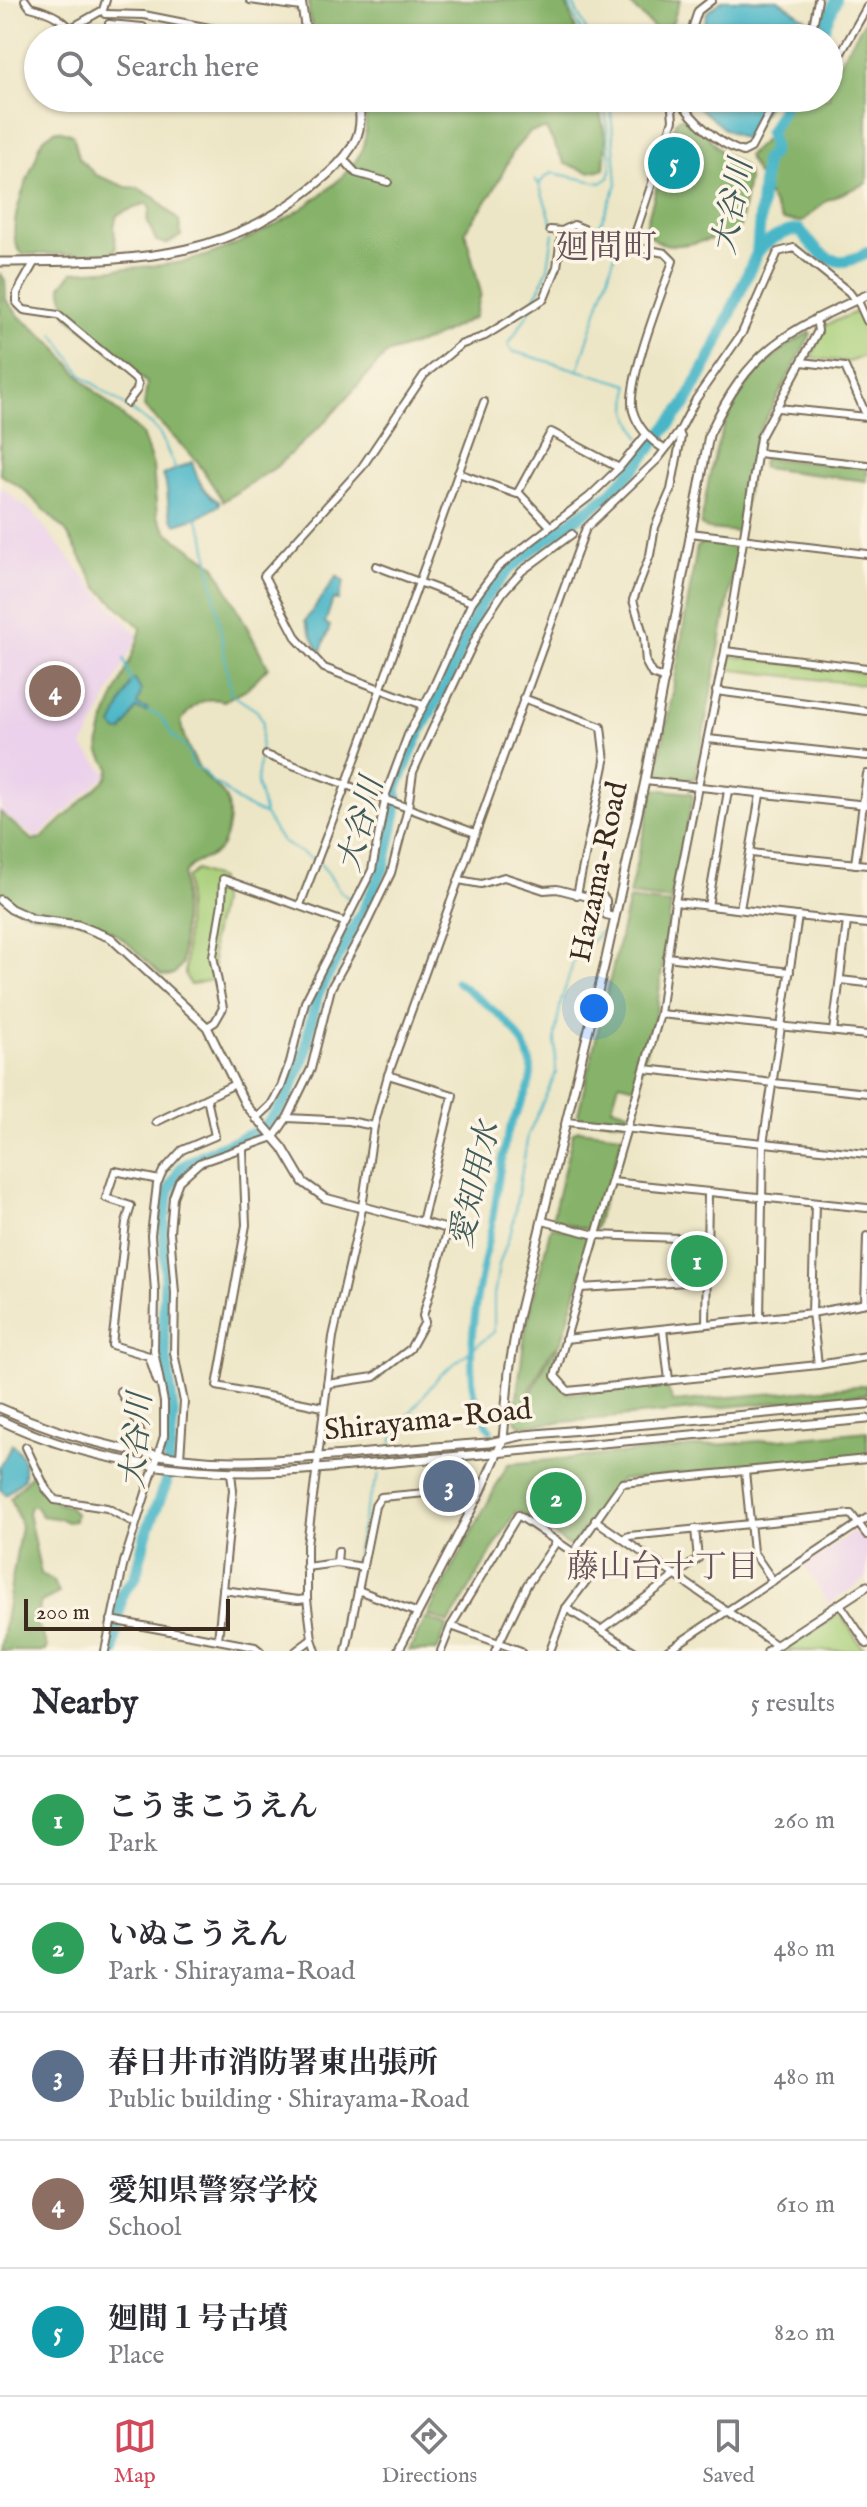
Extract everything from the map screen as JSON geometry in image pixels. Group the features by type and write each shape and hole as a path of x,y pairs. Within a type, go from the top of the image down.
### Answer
{"street":[{"path":"25,0 30,7 54,15 66,24"},
{"path":"106,0 104,12 109,24"},
{"path":"250,0 301,4 303,24"},
{"path":"694,24 698,11 712,0"},
{"path":"813,24 818,0"},
{"path":"843,49 867,7"},
{"path":"79,24 104,12 144,15 189,24"},
{"path":"0,262 158,256 223,239 264,220 298,198 344,160 357,140 360,112"},
{"path":"631,246 673,120 672,112"},
{"path":"689,112 723,145 743,152 751,148 770,112"},
{"path":"344,160 356,173 388,182"},
{"path":"423,705 324,668 303,648 264,576 362,467 424,375 460,345 485,336 544,299 557,267 556,230 574,225 631,246 665,253 673,261 634,385 633,411 646,435 661,448"},
{"path":"316,1651 307,1599 306,1567 323,1407 337,1311 362,1207 374,1126 388,1075 586,528 658,459 661,448 679,432 696,399 742,333 778,252 794,248 849,292 867,321"},
{"path":"35,261 17,293 17,303 24,310 58,315 135,379 137,390 127,403"},
{"name":"Hazama-Road","path":"398,1651 481,1491 503,1440 509,1371 518,1318 567,1122 645,781 709,435 726,398 746,370 774,344 816,318 867,295"},
{"path":"816,318 818,331 760,438 725,651 675,902 660,1014 555,1376 568,1391 818,1365 867,1357"},
{"path":"778,408 867,417 845,367 802,362"},
{"path":"300,905 484,402"},
{"path":"518,492 551,432 619,468"},
{"path":"665,679 652,674 646,663 644,637 633,597 650,555 655,527 671,490 681,437 679,432"},
{"path":"257,1120 271,1105 281,1087 305,1002 372,870 385,799 408,735 472,602 498,567 589,497 619,468 646,435"},
{"path":"758,453 867,465"},
{"path":"458,473 518,492"},
{"path":"518,492 550,526"},
{"path":"560,518 572,534 583,536"},
{"path":"690,533 867,554"},
{"path":"178,1457 184,1402 174,1353 175,1293 170,1232 173,1197 179,1181 189,1170 210,1159 274,1137 287,1118 311,1069 331,988 387,882 410,785 422,750 493,606 522,571 572,534"},
{"path":"376,566 472,602"},
{"path":"725,651 867,668"},
{"path":"716,691 867,711"},
{"path":"523,698 601,727 605,761 577,895"},
{"path":"708,739 867,756"},
{"path":"266,755 475,833"},
{"path":"855,864 867,774"},
{"path":"645,781 865,805"},
{"path":"708,906 728,791"},
{"path":"740,909 760,795"},
{"path":"751,853 867,865"},
{"path":"459,880 481,884 504,877 544,890 557,889 577,895 605,897 606,915 614,917"},
{"path":"207,1027 215,1022 223,1008 213,956 223,879 344,922"},
{"path":"0,900 33,919 78,925 111,938 207,1027 233,1085 314,1193 448,1229 423,1316 425,1322 413,1346 374,1377 327,1384"},
{"path":"675,902 867,924"},
{"path":"760,1318 763,1144 798,916"},
{"path":"833,1031 847,922"},
{"path":"667,957 790,972"},
{"path":"840,980 867,983"},
{"path":"660,1014 867,1035"},
{"path":"645,1069 867,1093"},
{"path":"388,1075 453,1095 422,1222"},
{"path":"156,1122 233,1085"},
{"path":"105,1651 135,1523 164,1436 164,1402 154,1351 153,1205 163,1171 182,1150 215,1136 207,1098"},
{"path":"287,1118 338,1120 374,1126"},
{"path":"567,1122 867,1154"},
{"path":"243,1150 246,1225 217,1386 323,1407"},
{"path":"159,1180 115,1171 106,1198 131,1206 124,1237 112,1345 149,1356 161,1387"},
{"path":"612,1182 867,1208"},
{"path":"706,1324 708,1193"},
{"path":"815,1203 812,1313 818,1365"},
{"path":"543,1221 595,1235 707,1239"},
{"path":"565,1339 812,1313 866,1303 867,1236"},
{"path":"580,1288 706,1281"},
{"path":"663,1329 669,1380"},
{"path":"120,1391 131,1410 143,1452"},
{"name":"Shirayama-Road","path":"0,1408 75,1436 143,1452 242,1461 318,1457 867,1404"},
{"name":"Shirayama-Road","path":"0,1420 77,1449 155,1466 231,1473 498,1454 867,1419"},
{"path":"26,1447 46,1489 55,1500 107,1508 135,1523"},
{"path":"574,1552 622,1483 867,1459"},
{"path":"745,1471 753,1552 773,1581"},
{"path":"218,1640 233,1490 231,1473"},
{"path":"346,1651 358,1590 357,1566 375,1506 381,1497 471,1489 481,1491"},
{"path":"623,1539 851,1514 867,1535"},
{"path":"441,1651 451,1626 518,1515 596,1568 566,1608 550,1651"},
{"path":"667,1651 867,1518"},
{"path":"595,1520 776,1645"},
{"path":"601,1630 698,1559 695,1529"},
{"path":"495,1651 527,1585 557,1541"},
{"path":"337,1563 338,1551"},
{"path":"306,1567 337,1563 357,1566"},
{"path":"768,1651 867,1586"},
{"path":"223,1590 307,1599"},
{"path":"358,1590 418,1613"},
{"path":"840,1604 867,1644"},
{"path":"566,1608 634,1651"},
{"path":"112,1620 255,1647 260,1651"},
{"path":"451,1626 521,1651"},
{"path":"296,1651 312,1639"}],"shaded area":[{"path":"0,486 32,512 92,586 138,635 83,747 107,774 36,838 0,811"},
{"path":"857,1530 867,1541 867,1578 829,1604 804,1565"}],"green space":[{"path":"309,0 565,0 574,24 312,24"},
{"path":"626,0 680,0 672,24 650,24"},
{"path":"867,17 867,183 827,200 802,222 782,220 747,156 772,133 783,112 843,112 843,57"},
{"path":"365,112 600,112 606,140 604,169 589,172 565,164 546,129 530,132 514,150 493,192 465,231 481,293 475,317 429,340 386,354 325,422 276,467 223,501 197,461 144,407 147,383 67,315 61,286 73,272 164,265 199,258 279,222 306,206 348,170 364,145"},
{"path":"684,116 694,120 721,152 742,165 748,180 740,226 731,236 672,245 653,238 645,228 676,121"},
{"path":"57,130 73,134 79,158 96,175 126,187 138,188 155,198 179,221 181,236 166,244 156,241 147,220 150,209 147,203 117,215 114,227 116,249 109,254 23,254 15,236 17,211 41,144"},
{"path":"0,274 5,280 6,300 20,317 52,343 84,381 142,434 153,466 157,516 167,532 215,566 268,667 248,688 224,701 205,700 181,721 193,757 205,776 224,796 229,816 221,847 192,865 184,875 182,964 171,975 161,975 109,930 96,924 37,915 11,904 0,893 0,812 32,840 42,838 107,778 110,768 100,752 103,726 141,628 97,587 66,531 23,489 0,474"},
{"path":"858,311 867,332 867,355 849,362 811,358 826,325"},
{"path":"810,332 756,437 740,532 707,529 701,525 706,494 730,414 743,390 760,369 782,349"},
{"path":"763,458 867,468 867,481 762,468"},
{"path":"705,541 736,544 738,547 695,779 656,777 697,547"},
{"path":"730,656 867,673 867,685 725,669"},
{"path":"654,789 691,793 693,796 671,900 629,895"},
{"path":"196,870 219,879 220,903 212,941 215,979 190,985 185,974 187,878"},
{"path":"629,899 671,904 656,1015 636,1087 619,1083 612,1107 629,1112 626,1122 581,1118 578,1114"},
{"path":"578,1130 623,1135 595,1229 591,1231 552,1219 573,1133"},
{"path":"551,1226 589,1236 591,1240 562,1341 550,1352 522,1405 516,1405 525,1333"},
{"path":"559,1345 552,1377 569,1394 666,1384 673,1402 867,1385 867,1394 521,1426 515,1420 516,1408 523,1408"},
{"path":"867,1431 867,1456 620,1480 571,1547 516,1511 449,1623 428,1615 508,1464"},
{"path":"32,1472 36,1472 57,1503 70,1507 75,1514 74,1521 42,1516 35,1506 30,1506 28,1513 41,1574 54,1581 59,1593 41,1602 35,1620 47,1646 45,1651 0,1651 21,1526 11,1498"},
{"path":"840,1614 865,1651 783,1651"},
{"path":"426,1618 447,1626 437,1651 409,1651"}],"water":[{"path":"723,0 778,0 806,19 804,24 704,24 707,12"},
{"path":"704,112 764,112 748,141 724,129"},
{"path":"192,462 201,484 219,501 219,505 203,515 176,524 170,513 163,475"},
{"path":"337,576 344,582 338,600 333,599 325,623 330,626 319,651 305,621"},
{"path":"135,679 141,691 137,705 148,709 147,712 136,709 122,732 118,732 112,726"},
{"path":"12,1444 23,1459 24,1478 6,1495 0,1489 0,1467"}],"waterway":[{"path":"567,0 578,24"},
{"path":"571,0 583,24"},
{"name":"大谷川","path":"825,24 836,0"},
{"path":"539,184 553,173 601,183 609,178 611,170 605,112"},
{"path":"598,229 617,184 611,112"},
{"name":"大谷川","path":"113,1651 122,1593 135,1578 146,1534 166,1483 173,1414 163,1334 166,1273 164,1219 169,1190 181,1168 257,1132 285,1101 304,1057 317,995 384,867 396,810 396,788 419,732 445,686 481,604 506,572 530,551 609,495 686,403 714,350 757,253 765,160 773,148 769,134 781,112"},
{"path":"535,180 553,226"},
{"path":"757,253 776,237 800,230 821,254 836,261 855,259 867,253"},
{"path":"533,303 548,268 553,233"},
{"path":"578,371 617,248 594,239"},
{"path":"531,309 508,345 512,351 629,385 628,412 640,438"},
{"path":"54,334 83,376 152,425 160,434 176,470"},
{"name":"大谷川","path":"645,446 647,452"},
{"path":"196,516 205,537 231,694 257,711 263,721 257,784 265,815 282,842 314,860"},
{"path":"124,659 132,684"},
{"path":"147,711 160,716 173,736 188,750 193,765 205,772 213,783 221,786 238,802 263,814"},
{"path":"319,863 341,892 352,900"},
{"path":"391,1442 440,1375 494,1332 494,1295 499,1265 512,1228 528,1135 556,1073 555,1035 561,1002 574,960 601,931"},
{"name":"愛知用水","path":"456,981 511,1027 527,1051 531,1065 530,1082 505,1144 473,1329 473,1385 479,1409 490,1430"},
{"path":"336,1651 365,1511 379,1474"}],"place":[{"name":"廻間１号古墳","path":"674,163"},
{"name":"愛知県警察学校","path":"55,691"},
{"name":"こうまこうえん","path":"697,1261"},
{"name":"春日井市消防署東出張所","path":"449,1486"},
{"name":"いぬこうえん","path":"556,1498"}],"district":[{"name":"廻間町","path":"606,248"},
{"name":"藤山台十丁目","path":"663,1568"}]}
